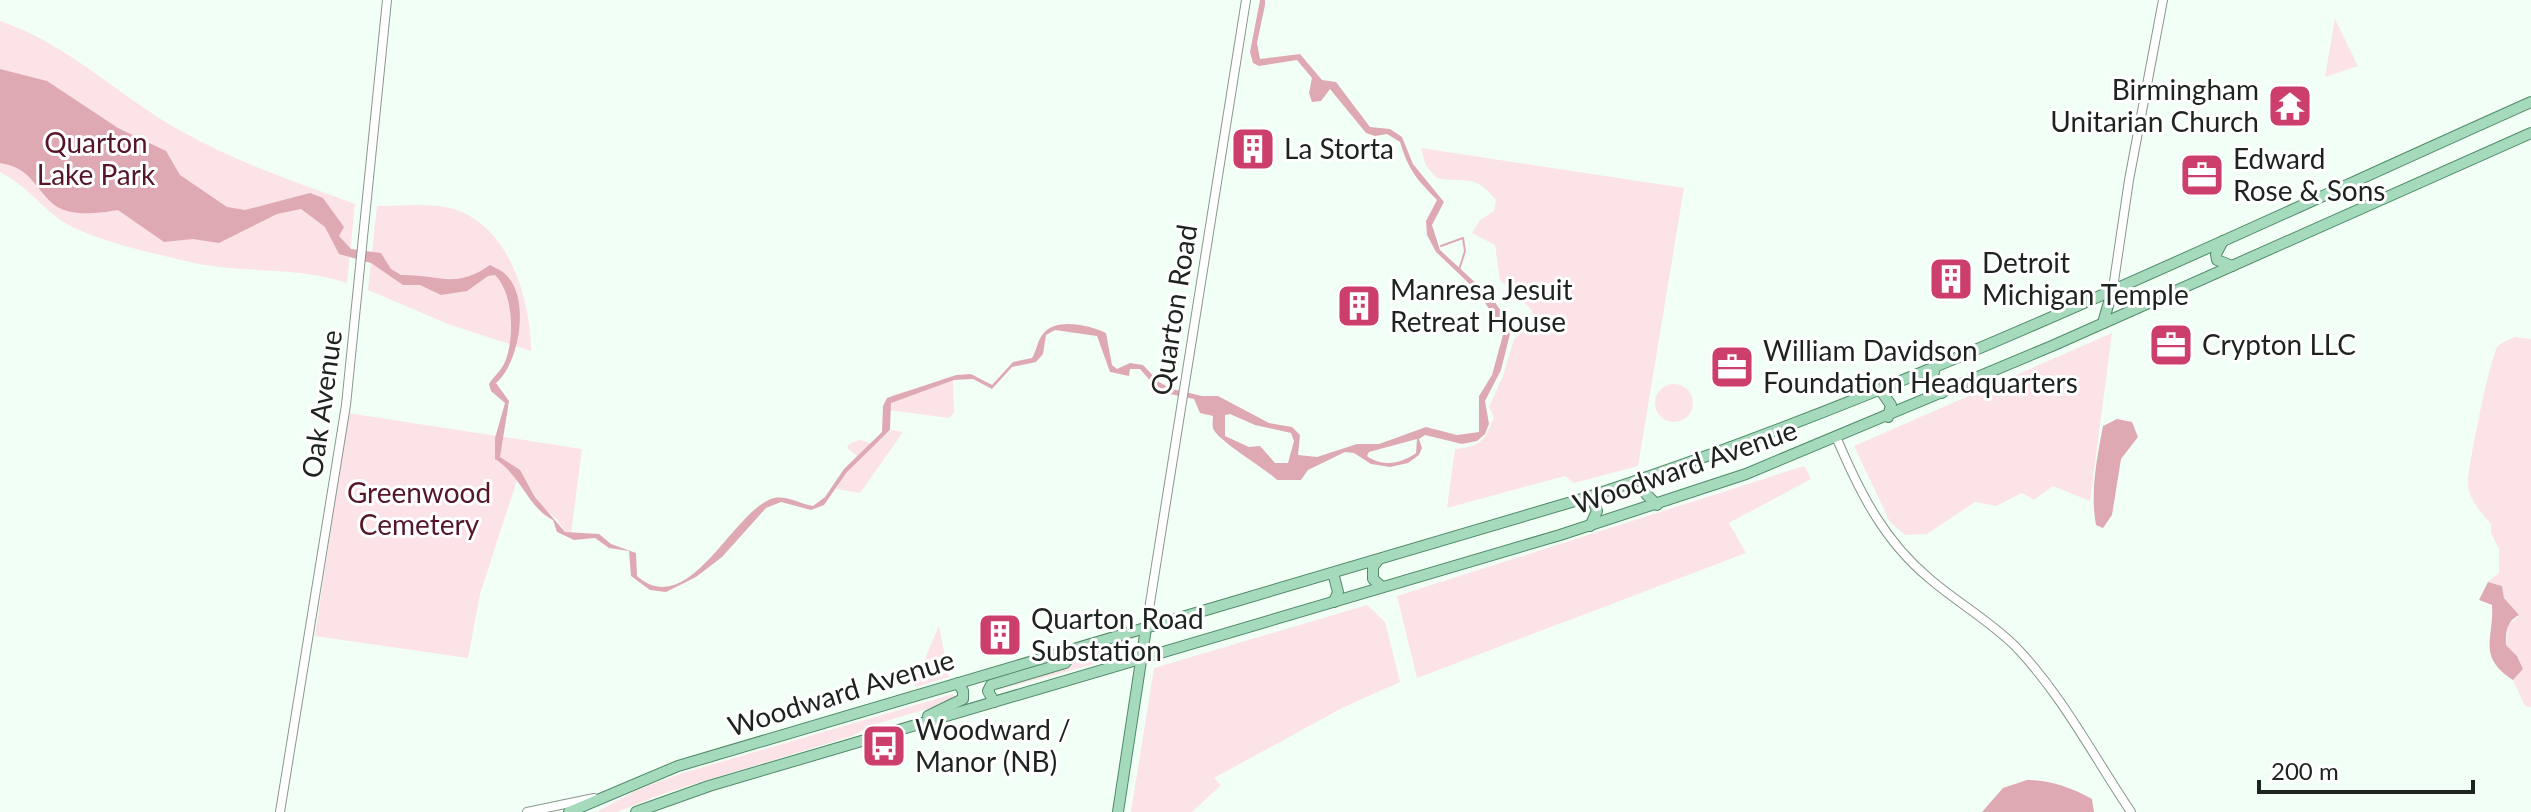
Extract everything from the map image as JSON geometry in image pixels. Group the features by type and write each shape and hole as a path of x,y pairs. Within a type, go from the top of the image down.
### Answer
{"main road":[{"name":"Woodward Avenue","path":"569,812 678,766 1585,498 1749,444 1881,391 2531,102"},
{"name":"Woodward Avenue","path":"636,812 866,740 1657,505 1837,439 2531,133"},
{"path":"2228,237 2219,247 2216,257 2222,264 2232,266"},
{"path":"2103,323 2113,288"},
{"path":"1935,367 1931,385 1942,393"},
{"path":"1881,391 1891,405 1888,417"},
{"path":"1650,477 1646,494 1657,505"},
{"path":"1585,498 1594,503 1597,511 1590,526"},
{"path":"1378,560 1373,567 1373,579 1382,587"},
{"path":"1333,573 1338,592 1334,602"},
{"path":"1118,812 1146,628"},
{"path":"994,702 988,691 991,685 1065,663 1076,649"},
{"path":"913,726 960,702 964,695 958,683"}],"street":[{"name":"Oak Avenue","path":"280,812 344,414 387,0"},
{"name":"Quarton Road","path":"1146,628 1246,0"},
{"path":"2113,288 2129,180 2163,0"},
{"path":"1837,439 1867,506 1893,543 1925,575 1988,622 2028,660 2131,812"},
{"path":"527,812 603,797"}],"green space":[{"path":"2335,19 2358,66 2325,77"},
{"name":"Quarton Lake Park","path":"0,21 49,43 158,117 223,153 355,204 347,283 309,274 190,262 107,240 75,228 54,215 0,172"},
{"path":"1421,148 1684,188 1638,466 1574,483 1565,476 1447,508 1455,449 1476,444 1488,432 1494,417 1489,407 1503,376 1514,339 1532,322 1532,310 1500,280 1495,245 1472,233 1480,220 1494,211 1496,200 1475,182 1437,178 1426,166"},
{"path":"377,206 445,207 466,214 485,227 499,243 520,285 530,330 531,351 448,324 368,290"},
{"path":"2112,333 2090,501 2053,486 2034,500 2022,493 1996,506 1975,502 1927,534 1905,535 1890,522 1854,446"},
{"path":"2515,337 2531,339 2531,707 2525,706 2513,680 2523,669 2517,656 2506,645 2508,625 2519,616 2504,598 2502,586 2488,582 2499,573 2499,549 2491,533 2491,524 2474,502 2468,487 2475,439 2495,354 2498,346"},
{"path":"953,379 954,412 949,418 889,410 892,395"},
{"path":"1674,384 1687,390 1693,403 1687,416 1674,422 1661,416 1655,403 1661,390"},
{"name":"Greenwood Cemetery","path":"348,413 582,449 571,534 565,532 557,519 542,507 520,471 480,594 468,658 315,636"},
{"path":"892,430 903,432 860,493 836,489 857,456 847,448 849,444 859,440 875,444"},
{"path":"1804,466 1811,479 1729,523 1746,553 1417,678 1397,596"},
{"path":"1367,605 1385,622 1400,682 1342,708 1214,778 1221,785 1192,812 1131,812 1154,668"},
{"path":"939,626 949,677 916,687 914,684"},
{"path":"1122,643 1120,657 998,690 1002,684"},
{"path":"953,694 954,700 947,703 873,725 852,736 665,793 617,812 596,812 639,789 683,773"}],"shaded area":[{"path":"1260,0 1265,0 1257,43 1260,59 1300,54 1322,80 1336,82 1370,127 1390,129 1402,137 1413,164 1444,202 1432,225 1440,250 1492,298 1503,314 1510,334 1501,370 1485,401 1489,424 1485,434 1477,441 1462,444 1425,435 1419,439 1422,448 1419,455 1408,463 1390,467 1371,464 1354,453 1345,452 1308,470 1301,480 1277,480 1223,440 1213,428 1213,416 1200,413 1194,399 1160,392 1140,369 1130,369 1129,376 1110,372 1097,336 1055,330 1046,335 1043,354 1036,362 1012,367 992,389 973,379 954,380 891,403 890,430 847,472 824,505 811,510 781,502 766,508 722,557 696,577 666,592 650,590 631,576 629,551 609,548 595,538 574,540 557,532 553,520 537,508 512,474 495,459 495,438 505,403 491,391 489,384 508,354 511,318 506,294 495,275 488,276 467,291 441,295 420,285 403,285 371,263 339,254 325,227 301,209 277,214 219,243 193,239 164,242 118,210 84,213 59,208 18,168 0,163 0,69 47,81 118,128 166,151 180,175 227,207 245,210 310,193 323,198 344,227 339,236 351,249 381,253 391,269 401,275 456,279 478,273 490,265 500,270 514,286 520,315 516,347 504,374 496,383 509,401 500,457 520,470 535,497 565,532 599,534 611,544 636,553 637,576 656,586 674,585 708,560 756,508 771,499 787,498 813,506 825,497 844,469 882,432 883,406 887,398 956,375 971,374 992,385 1013,362 1032,358 1048,329 1064,324 1082,325 1106,333 1112,365 1117,369 1130,363 1143,365 1159,382 1172,389 1202,396 1218,396 1269,423 1292,427 1300,435 1298,455 1317,457 1357,444 1379,444 1426,427 1457,435 1479,432 1479,396 1492,375 1504,331 1477,291 1436,252 1427,235 1426,221 1437,200 1414,174 1400,142 1387,134 1375,136 1366,133 1330,89 1321,101 1312,102 1309,93 1312,78 1297,60 1259,66 1253,63 1250,52","holes":["1230,414 1255,425 1291,433 1294,441 1288,463 1275,463 1260,446 1249,447 1225,436 1225,415","1417,439 1416,453 1404,460 1385,463 1367,456 1369,452"]},
{"path":"2117,419 2132,422 2138,437 2121,459 2112,515 2103,528 2096,525 2094,513 2097,463 2103,426"},
{"path":"2488,582 2502,586 2504,598 2519,615 2509,624 2506,636 2506,645 2517,656 2523,669 2513,680 2491,655 2492,605 2479,600"},
{"path":"2027,780 2052,783 2084,795 2092,799 2094,812 1982,812 2003,788"}],"waterway":[{"path":"1441,246 1463,238 1465,251 1459,270"}],"place":[{"name":"Birmingham Unitarian Church","path":"2290,106"},
{"name":"La Storta","path":"1253,149"},
{"name":"Edward Rose & Sons","path":"2202,175"},
{"name":"Detroit Michigan Temple","path":"1951,279"},
{"name":"Manresa Jesuit Retreat House","path":"1359,306"},
{"name":"Crypton LLC","path":"2171,345"},
{"name":"William Davidson Foundation Headquarters","path":"1732,367"},
{"name":"Quarton Road Substation","path":"1000,635"},
{"name":"Woodward / Manor (NB)","path":"884,746"}]}
